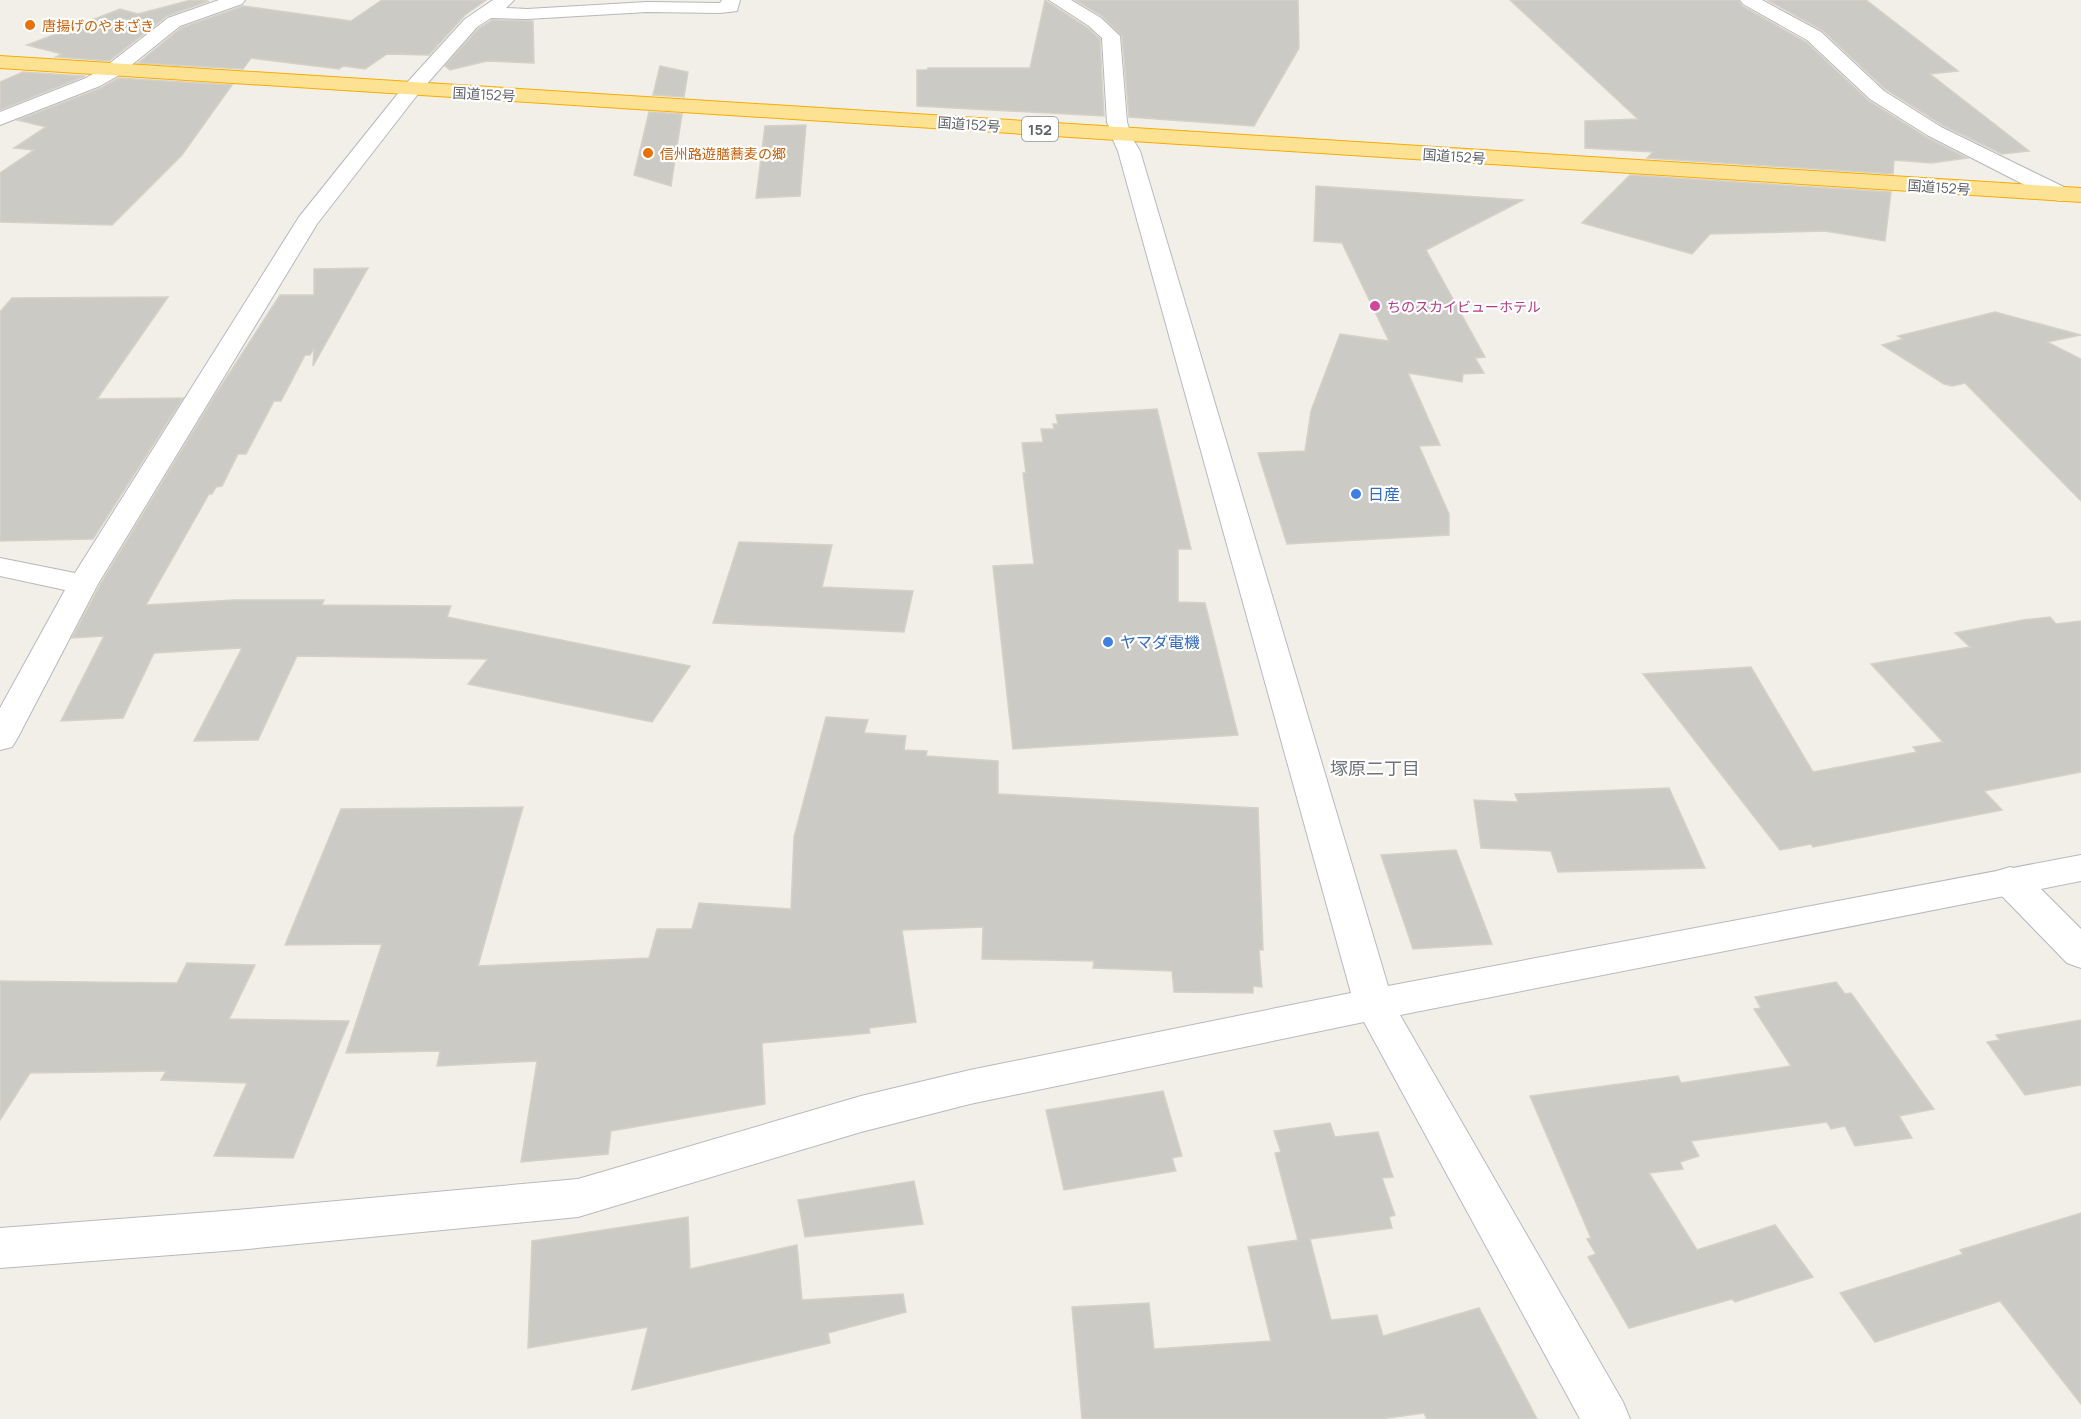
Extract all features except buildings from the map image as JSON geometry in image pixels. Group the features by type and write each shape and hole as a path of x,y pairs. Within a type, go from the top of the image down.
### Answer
{"highway":[{"name":"国道152号","path":"0,62 112,71 760,110 2071,195"}],"street":[{"path":"0,119 93,82 112,71 174,22 236,0"},
{"path":"0,739 83,584 307,222 411,90 471,23 505,0"},
{"path":"487,12 527,14 647,7 720,8 731,7 731,0"},
{"path":"1058,0 1095,22 1111,36 1117,122 1129,150 1374,1004 1606,1419"},
{"path":"1749,0 1814,36 1877,95 1934,131 2071,195"},
{"path":"0,567 83,584"},
{"path":"0,1248 237,1230 578,1198 861,1114 970,1087 1374,1004 2081,868"},
{"path":"2010,881 2081,953"}],"place":[{"name":"唐揚げのやまざき","path":"30,25"},
{"name":"信州路遊膳蕎麦の郷","path":"648,153"},
{"name":"ちのスカイビューホテル","path":"1375,306"},
{"name":"日産","path":"1356,494"},
{"name":"ヤマダ電機","path":"1108,642"}],"district":[{"name":"塚原二丁目","path":"1375,768"}]}
